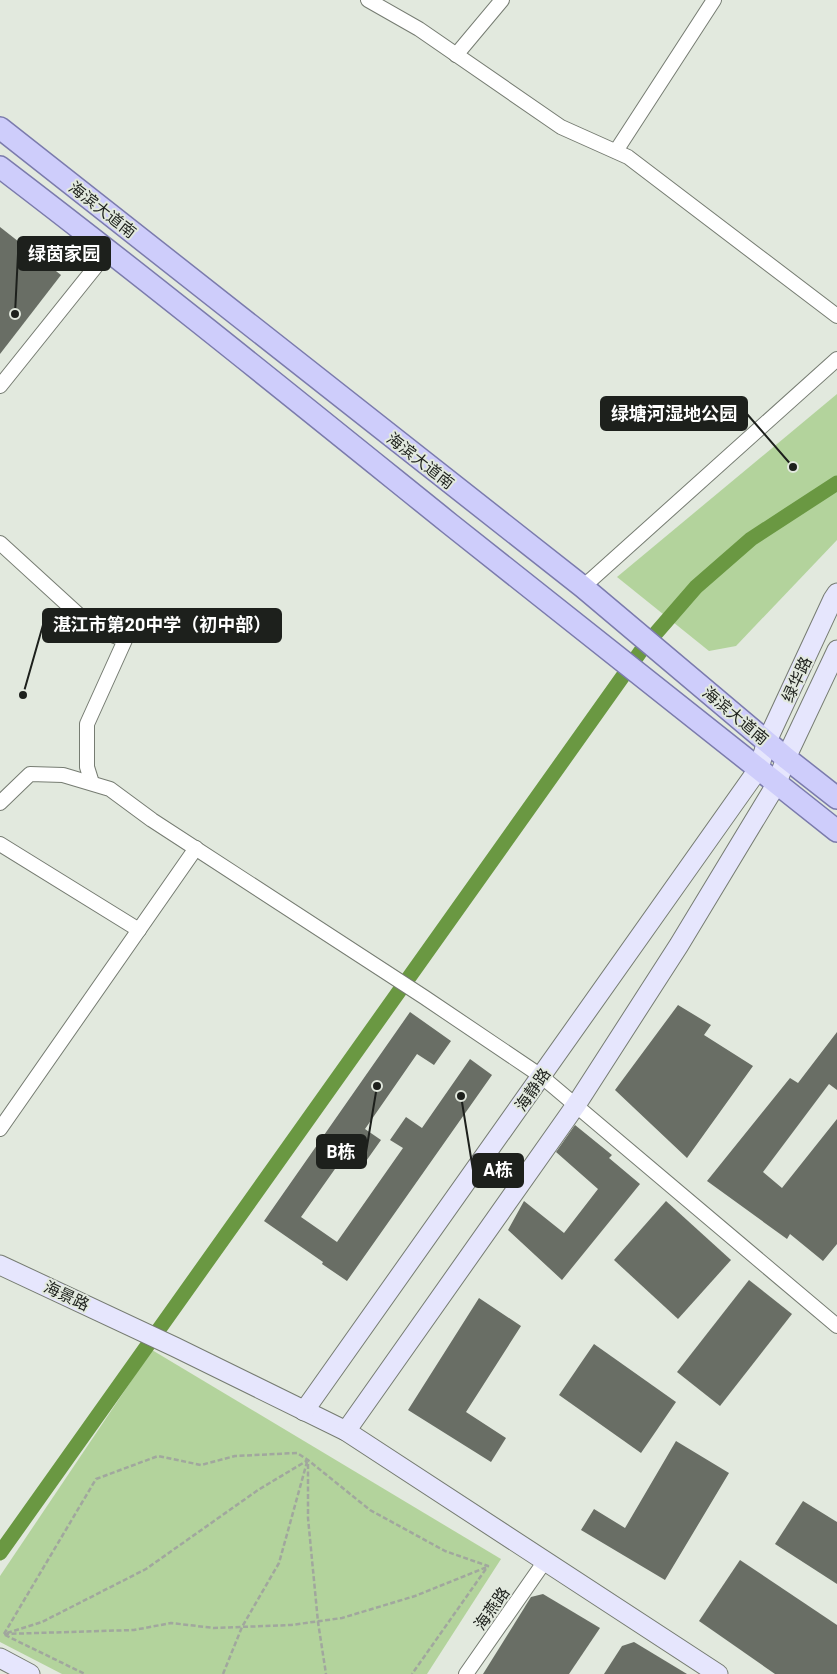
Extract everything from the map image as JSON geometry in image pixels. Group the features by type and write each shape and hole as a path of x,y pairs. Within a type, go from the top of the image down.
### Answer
{"main road":[{"name":"海滨大道南","path":"0,128 583,587 786,758 837,798"},
{"name":"海滨大道南","path":"0,167 109,250 837,831"}],"street":[{"path":"368,0 419,29 561,127 628,156 837,316"},
{"path":"456,54 502,0"},
{"path":"616,151 714,0"},
{"path":"0,386 109,250"},
{"path":"583,587 837,360"},
{"path":"0,543 92,627 125,640 87,724 87,767 92,783"},
{"name":"绿华路","path":"759,768 767,741 837,593"},
{"name":"绿华路","path":"777,783 786,758 837,650"},
{"name":"海静路","path":"304,1411 759,768"},
{"path":"0,803 30,774 63,775 110,789 152,820 374,964 541,1076 837,1326"},
{"path":"346,1431 576,1105 679,945 777,783"},
{"path":"0,844 139,930"},
{"path":"0,1129 196,848"},
{"name":"海景路","path":"0,1265 175,1347 346,1431 718,1674"},
{"name":"海燕路","path":"466,1674 545,1561"},
{"path":"0,1658 30,1674"}],"path":[{"path":"4,1634 96,1479 158,1456 201,1465 235,1456 297,1453 370,1510 444,1551 488,1566"},
{"path":"308,1460 308,1518 318,1622 326,1674"},
{"path":"223,1674 242,1626 278,1563 308,1460"},
{"path":"4,1634 42,1622 146,1569 258,1490 308,1460"},
{"path":"4,1634 134,1630 171,1623 214,1628 291,1626 342,1618 415,1596 488,1566"},
{"path":"412,1674 488,1566"},
{"path":"4,1634 84,1674"}],"green space":[{"path":"837,394 837,540 736,646 709,651 617,577"},
{"path":"152,1350 501,1559 427,1674 62,1674 0,1642 0,1576"}],"building":[{"path":"0,227 61,275 0,354"},
{"path":"678,1005 711,1025 704,1035 753,1066 687,1158 615,1090"},
{"path":"410,1012 451,1041 434,1065 417,1054 365,1129 381,1140 364,1164 347,1152 301,1217 337,1242 403,1148 390,1140 406,1117 422,1128 470,1059 492,1075 347,1281 264,1221"},
{"path":"837,1032 837,1090 829,1084 763,1172 782,1188 837,1119 837,1244 823,1261 790,1234 787,1239 707,1181 790,1078 798,1083"},
{"path":"575,1125 612,1155 609,1158 640,1184 562,1280 508,1230 524,1201 564,1233 598,1189 556,1152"},
{"path":"666,1201 731,1260 678,1319 614,1260"},
{"path":"749,1280 792,1314 720,1406 677,1372"},
{"path":"479,1298 521,1326 466,1412 506,1438 491,1462 408,1410"},
{"path":"594,1344 676,1402 641,1453 559,1395"},
{"path":"676,1441 729,1473 665,1580 581,1530 594,1509 625,1528"},
{"path":"803,1501 837,1522 837,1584 775,1544"},
{"path":"740,1560 837,1625 837,1674 775,1674 699,1621"},
{"path":"543,1594 600,1628 569,1674 483,1674 531,1597"},
{"path":"634,1642 687,1674 604,1674 622,1646"}],"waterway":[{"path":"0,1553 643,648 696,587 751,539 837,483"}],"place":[{"name":"绿茵家园","path":"15,314"},
{"name":"绿塘河湿地公园","path":"793,467"},
{"name":"湛江市第20中学（初中部）","path":"23,695"},
{"name":"B栋","path":"377,1086"},
{"name":"A栋","path":"461,1096"}]}
